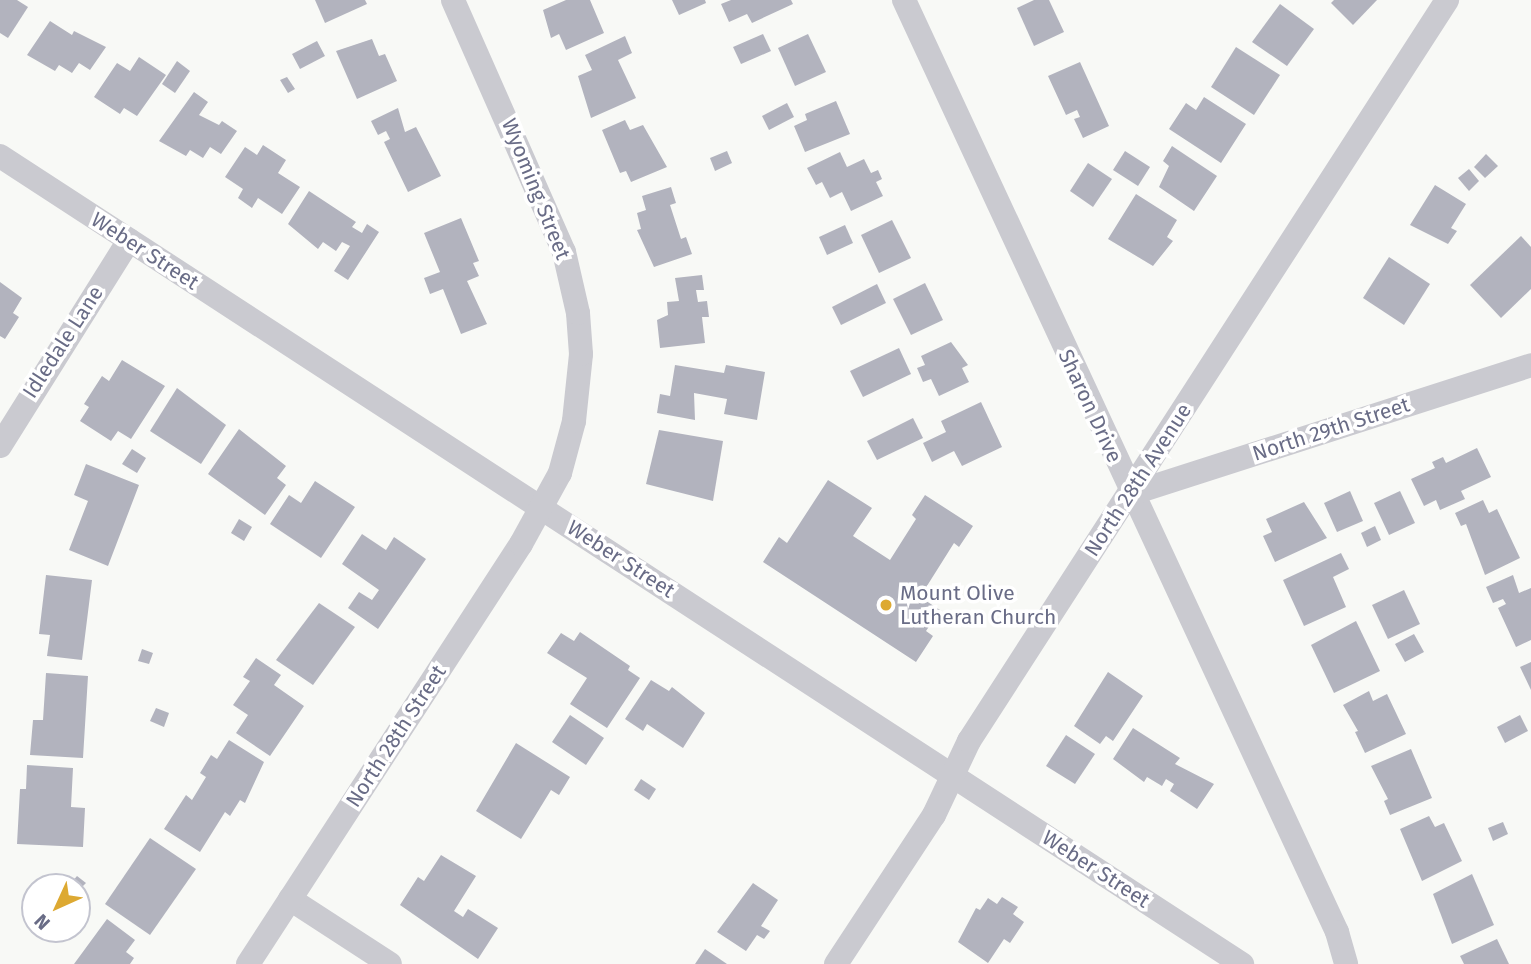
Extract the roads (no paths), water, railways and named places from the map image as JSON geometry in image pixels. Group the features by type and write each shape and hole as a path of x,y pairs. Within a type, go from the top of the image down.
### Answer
{"street":[{"name":"Wyoming Street","path":"453,0 547,206 578,313 580,385 574,421 559,473 541,507"},
{"name":"Sharon Drive","path":"904,0 1130,494 1337,932 1346,964"},
{"name":"North 28th Avenue","path":"836,964 934,815 969,741 1447,0"},
{"name":"Weber Street","path":"0,156 1241,964"},
{"name":"Idledale Lane","path":"0,446 128,240"},
{"name":"North 29th Street","path":"1130,494 1528,373"},
{"name":"North 28th Street","path":"248,964 541,507"},
{"path":"290,899 390,964"}],"place":[{"name":"Mount Olive Lutheran Church","path":"886,605"}]}
